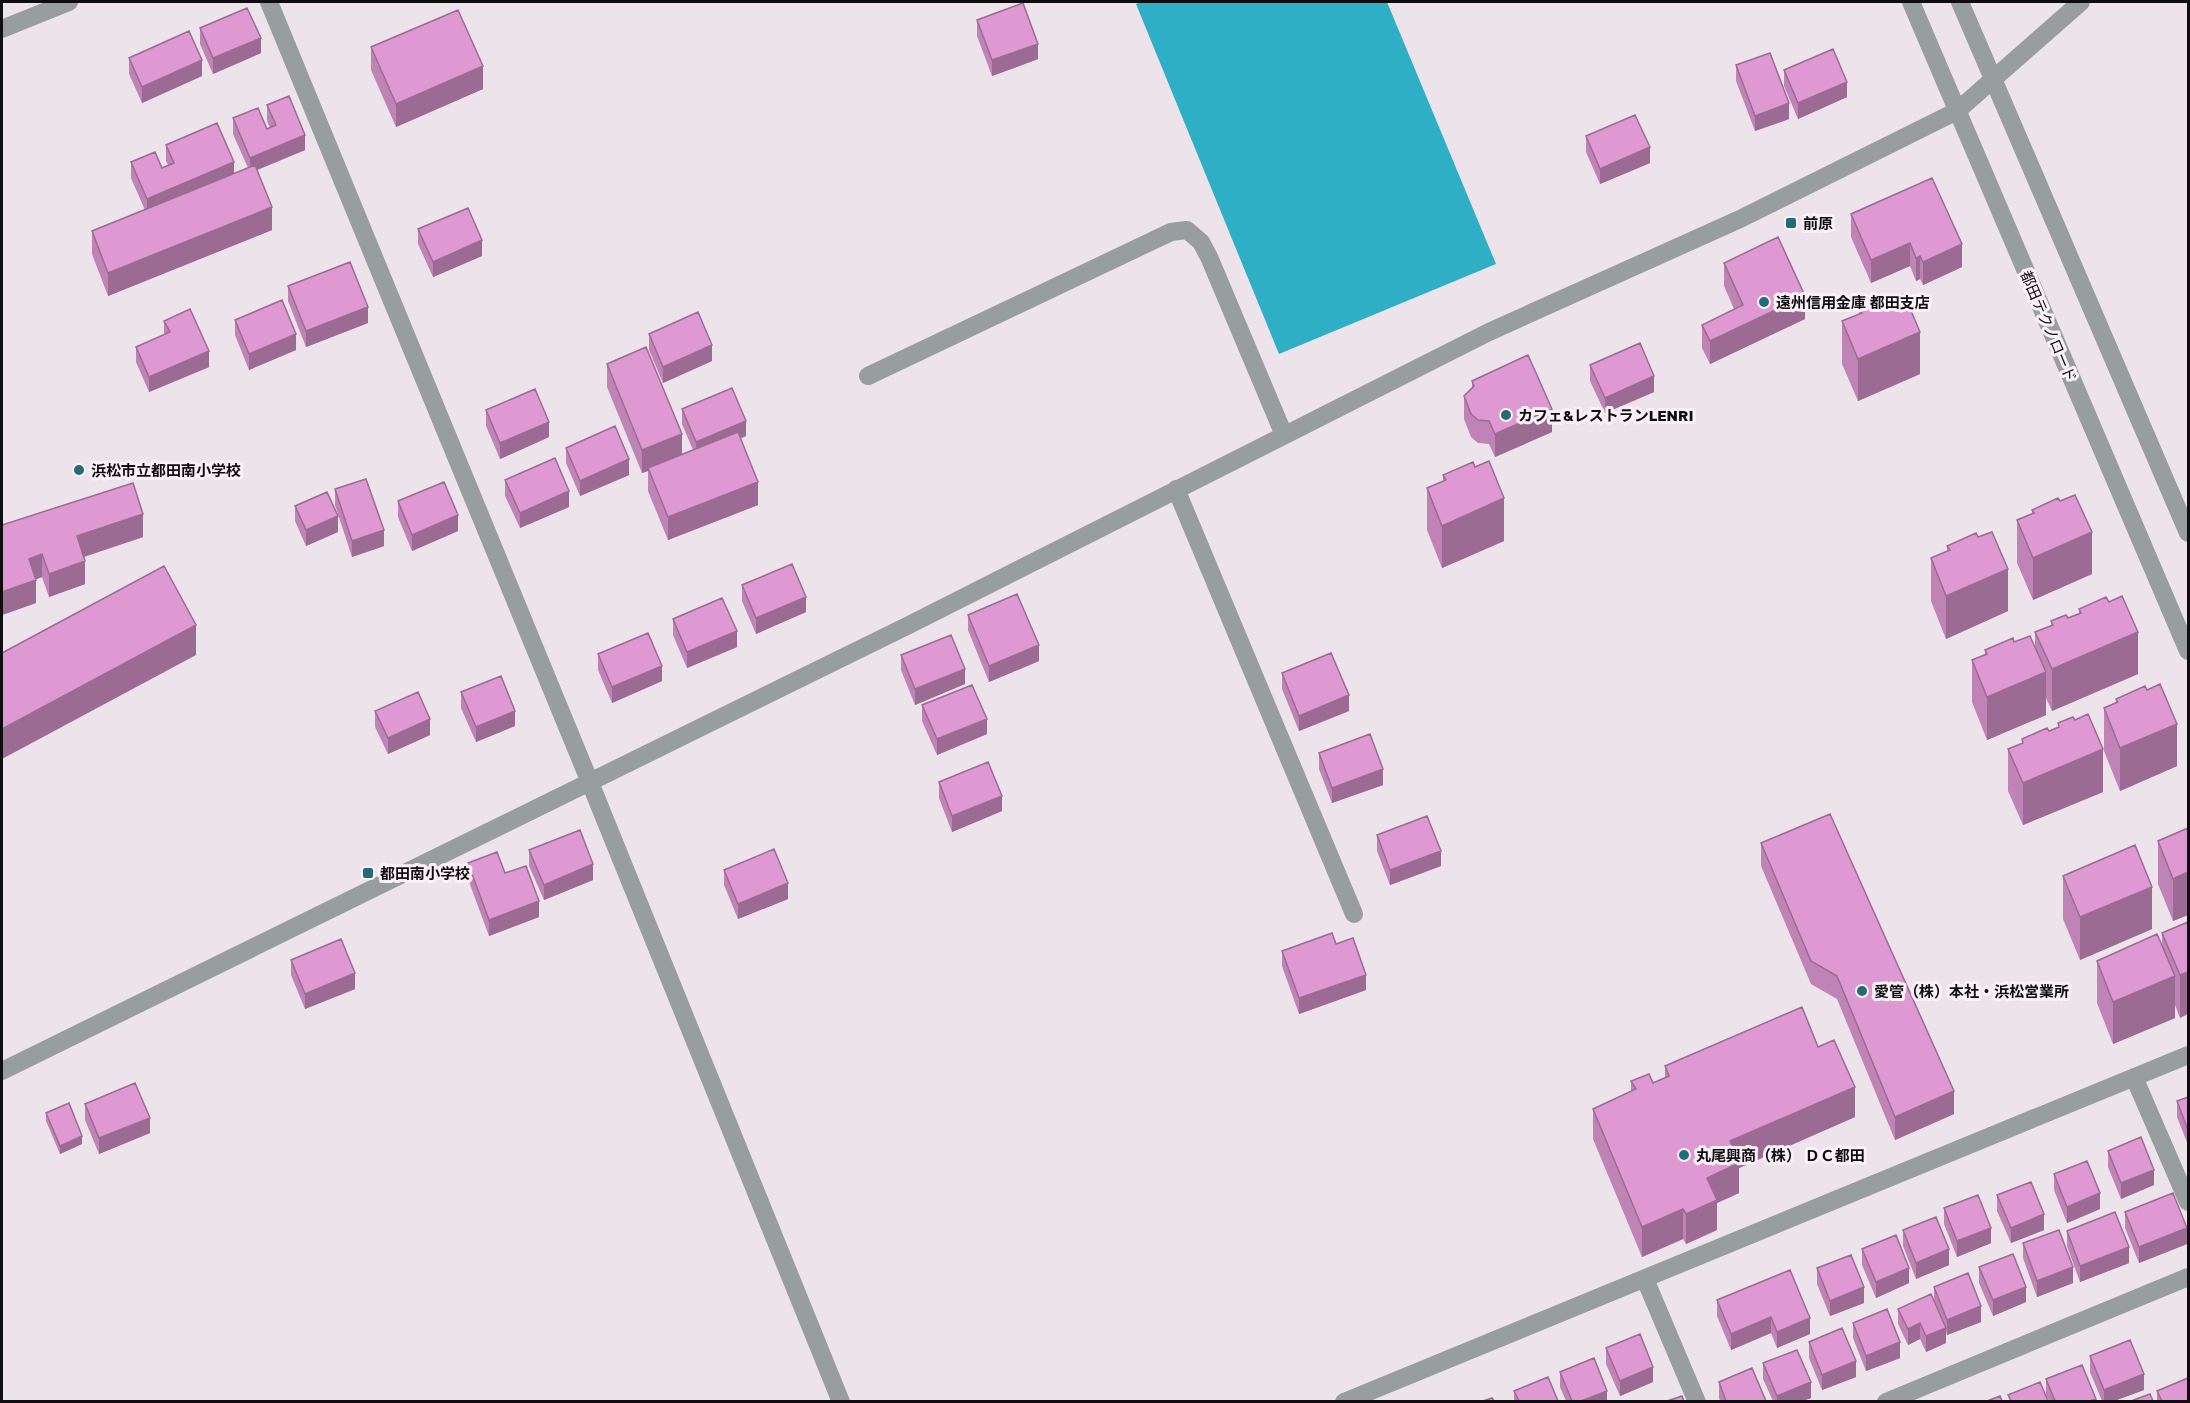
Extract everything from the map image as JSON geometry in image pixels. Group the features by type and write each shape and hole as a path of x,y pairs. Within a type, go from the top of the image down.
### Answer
{"street":[{"path":"2,29 69,2"},
{"path":"269,2 841,1401"},
{"name":"都田テクノロード","path":"1911,2 2188,651"},
{"path":"1960,2 2188,533"},
{"path":"2,1071 589,780 907,626 1489,332 1740,219 1956,111 2081,2"},
{"path":"868,376 1171,232 1187,230 1201,242 1209,257 1284,435"},
{"path":"1176,489 1354,914"},
{"path":"1344,1401 2188,1055"},
{"path":"2134,1077 2188,1202"},
{"path":"1886,1401 2188,1277"},
{"path":"1646,1279 1697,1401"}],"water":[{"path":"1141,2 1387,2 1496,264 1279,354 1136,4"}],"building":[{"path":"1023,3 1038,44 992,60 977,20"},
{"path":"247,8 261,38 213,58 200,28"},
{"path":"458,10 483,66 396,104 371,47"},
{"path":"189,31 202,60 142,87 129,58"},
{"path":"1833,49 1847,82 1798,103 1784,70"},
{"path":"1770,53 1789,103 1755,116 1736,65"},
{"path":"289,96 305,135 250,158 233,118 258,108 267,129 276,125 267,105"},
{"path":"1635,115 1650,147 1600,169 1586,136"},
{"path":"217,123 234,162 147,199 131,162 155,152 162,168 174,163 166,145"},
{"path":"255,165 272,207 108,273 92,231"},
{"path":"1932,178 1962,244 1923,262 1920,256 1916,258 1910,243 1871,260 1851,214"},
{"path":"468,208 482,240 433,262 418,229"},
{"path":"1778,237 1805,296 1710,341 1702,325 1743,305 1724,263"},
{"path":"350,262 368,307 306,331 288,286"},
{"path":"1904,294 1920,332 1858,359 1842,321 1862,313 1859,309 1888,296 1890,300"},
{"path":"282,300 296,334 249,354 235,320"},
{"path":"190,309 209,351 149,377 136,347 170,332 164,321"},
{"path":"698,312 712,345 663,367 649,334"},
{"path":"1640,343 1654,376 1605,398 1590,365"},
{"path":"646,347 682,434 642,450 607,364"},
{"path":"1528,355 1552,409 1495,434 1489,421 1478,420 1471,414 1464,396 1474,386 1472,381"},
{"path":"732,388 746,421 696,442 682,409"},
{"path":"535,389 549,422 500,443 486,410"},
{"path":"615,426 629,459 580,481 566,448"},
{"path":"738,432 758,482 668,517 648,468"},
{"path":"555,458 569,491 520,513 505,480"},
{"path":"1489,461 1504,498 1442,526 1427,488 1446,480 1443,475 1473,462 1475,467"},
{"path":"366,479 384,530 352,541 335,489"},
{"path":"444,482 458,515 412,535 398,501"},
{"path":"133,483 143,514 77,536 85,561 49,574 42,554 29,559 36,580 2,592 2,525"},
{"path":"327,492 338,516 306,530 295,506"},
{"path":"2075,495 2092,532 2033,558 2017,520 2034,513 2032,510 2058,498 2060,501"},
{"path":"1992,532 2008,569 1946,596 1931,558 1950,550 1947,546 1976,533 1978,537"},
{"path":"792,564 806,597 756,618 742,585"},
{"path":"164,566 196,625 2,729 2,653"},
{"path":"1017,594 1039,645 989,666 968,615"},
{"path":"2122,596 2138,632 2052,669 2035,632 2053,625 2051,621 2066,615 2068,618 2081,613 2079,609 2106,597 2109,602"},
{"path":"722,598 737,631 687,652 673,619"},
{"path":"648,633 662,666 612,687 598,654"},
{"path":"951,635 965,669 915,689 901,655"},
{"path":"2030,636 2046,672 1987,697 1972,660 1987,654 1985,650 2013,638 2014,642"},
{"path":"1331,653 1349,695 1299,716 1282,673"},
{"path":"501,676 515,711 476,727 461,692"},
{"path":"2160,684 2177,724 2120,748 2104,708 2118,702 2116,699 2145,686 2147,690"},
{"path":"972,685 987,719 937,739 922,705"},
{"path":"418,692 430,719 388,738 375,711"},
{"path":"2088,714 2103,749 2023,783 2008,749 2023,743 2022,739 2047,728 2049,731 2059,727 2058,723 2073,717 2075,720"},
{"path":"1370,734 1383,769 1332,788 1319,753"},
{"path":"988,762 1002,796 952,816 939,782"},
{"name":"愛管（株）本社・浜松営業所","path":"1830,814 1954,1091 1895,1117 1837,976 1811,961 1761,843"},
{"path":"1427,816 1441,851 1390,870 1377,835"},
{"path":"2188,828 2188,872 2173,879 2158,841"},
{"path":"580,830 593,864 544,885 529,850"},
{"path":"2135,845 2152,887 2080,917 2063,876"},
{"path":"774,849 788,883 738,904 724,870"},
{"path":"497,852 505,873 526,866 539,901 489,920 468,863"},
{"path":"2188,922 2188,972 2180,975 2162,933"},
{"path":"1332,933 1336,944 1353,938 1366,975 1299,998 1282,951"},
{"path":"2157,934 2175,976 2113,1002 2097,961"},
{"path":"341,939 355,973 305,994 291,960"},
{"name":"丸尾興商（株） ＤＣ都田","path":"1802,1007 1818,1047 1834,1040 1855,1087 1730,1141 1739,1163 1707,1178 1717,1200 1686,1214 1683,1209 1642,1227 1593,1109 1636,1089 1631,1081 1649,1074 1653,1083 1669,1076 1665,1066"},
{"path":"135,1083 150,1118 99,1138 85,1104"},
{"path":"2188,1097 2188,1130 2177,1101"},
{"path":"69,1103 82,1136 60,1146 46,1113"},
{"path":"2141,1137 2154,1170 2121,1183 2108,1151"},
{"path":"2087,1161 2100,1193 2067,1207 2054,1174"},
{"path":"2031,1182 2044,1214 2011,1228 1997,1195"},
{"path":"2173,1193 2187,1228 2139,1247 2125,1212"},
{"path":"1978,1195 1991,1228 1957,1241 1944,1208"},
{"path":"2115,1212 2129,1247 2080,1266 2067,1231"},
{"path":"1936,1217 1949,1249 1916,1263 1903,1230"},
{"path":"2059,1230 2073,1267 2037,1281 2023,1243"},
{"path":"1896,1235 1909,1268 1876,1282 1862,1249"},
{"path":"2013,1254 2026,1287 1993,1300 1979,1267"},
{"path":"1851,1255 1864,1287 1830,1301 1817,1268"},
{"path":"1790,1270 1810,1318 1777,1332 1771,1317 1731,1334 1717,1300"},
{"path":"1968,1273 1981,1306 1947,1320 1934,1287"},
{"path":"1931,1294 1946,1328 1926,1336 1920,1323 1908,1329 1898,1309"},
{"path":"1887,1309 1900,1342 1866,1356 1853,1323"},
{"path":"1842,1328 1856,1361 1822,1375 1809,1342"},
{"path":"1640,1334 1653,1367 1620,1381 1606,1348"},
{"path":"2130,1340 2144,1374 2104,1390 2090,1356"},
{"path":"1797,1350 1811,1382 1777,1396 1763,1363"},
{"path":"1594,1358 1607,1391 1581,1401 1572,1401 1560,1372"},
{"path":"2082,1365 2096,1399 2055,1401 2046,1379"},
{"path":"1752,1368 1766,1401 1726,1401 1719,1382"},
{"path":"1548,1377 1558,1401 1519,1401 1514,1391"},
{"path":"2188,1378 2188,1401 2162,1401 2157,1391"},
{"path":"2040,1382 2048,1401 2011,1401 2008,1395"},
{"path":"2150,1394 2153,1401 2131,1401"},
{"path":"1682,1396 1684,1401 1667,1401"},
{"path":"2000,1396 2002,1401 1987,1401"}],"place":[{"name":"前原","path":"1791,223"},
{"name":"遠州信用金庫 都田支店","path":"1764,302"},
{"name":"カフェ&レストランLENRI","path":"1506,415"},
{"name":"浜松市立都田南小学校","path":"79,470"},
{"name":"都田南小学校","path":"368,873"},
{"name":"愛管（株）本社・浜松営業所","path":"1862,991"},
{"name":"丸尾興商（株） ＤＣ都田","path":"1684,1155"}]}
